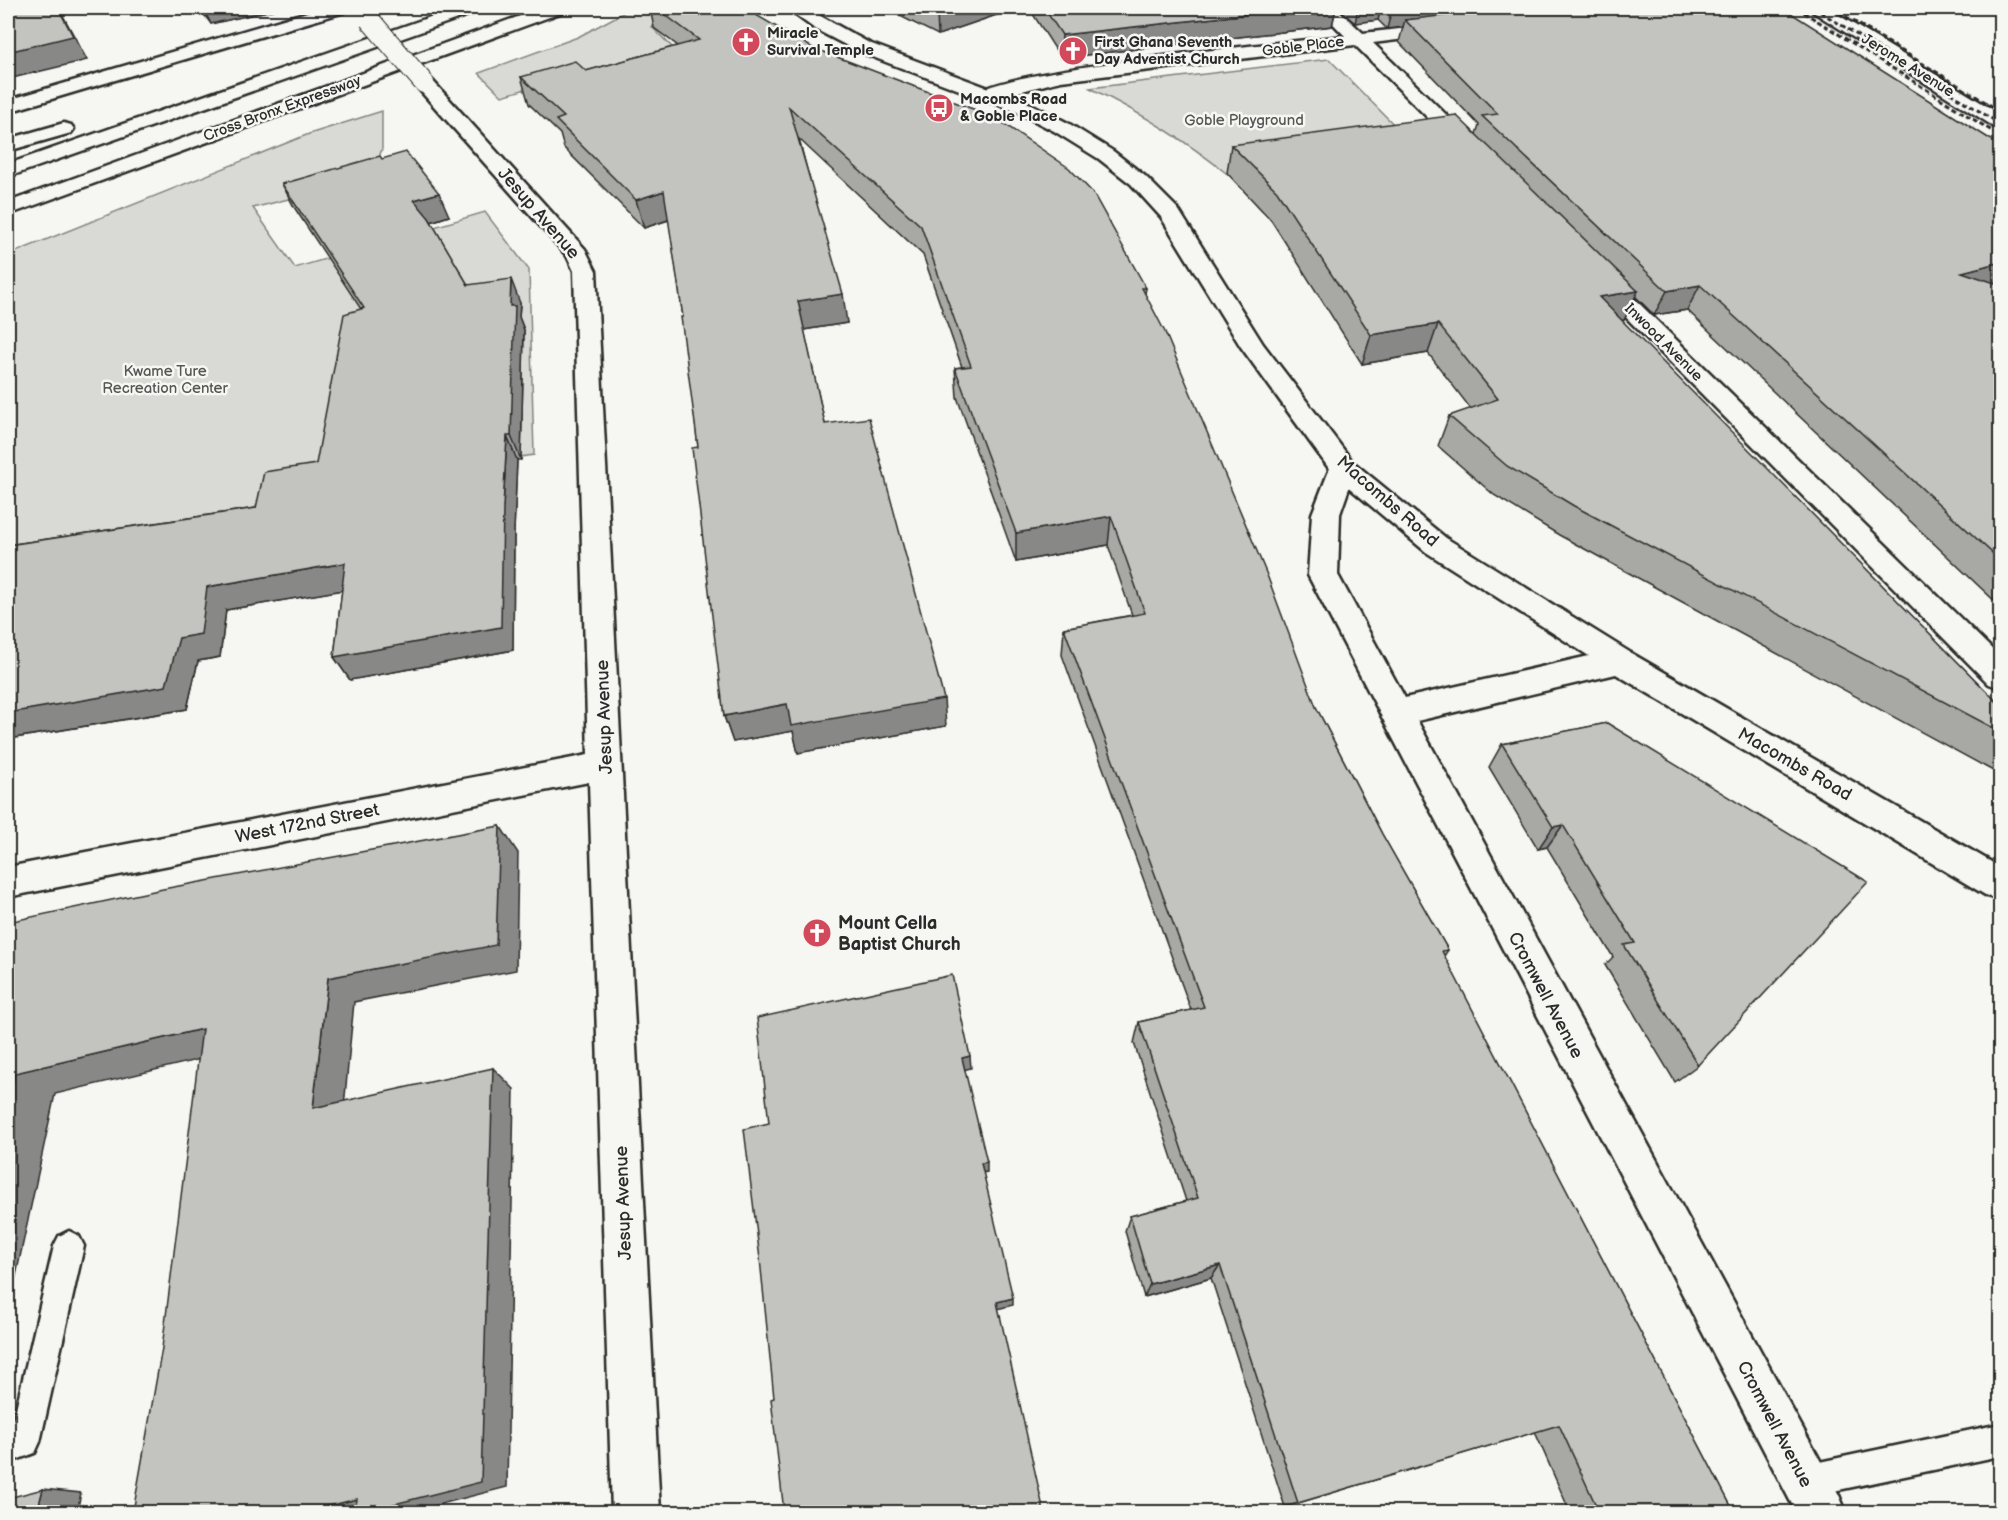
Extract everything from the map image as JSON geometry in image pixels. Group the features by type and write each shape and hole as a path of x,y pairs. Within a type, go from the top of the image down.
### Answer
{"main road":[{"path":"8,106 339,8"},
{"path":"106,117 470,8"},
{"name":"Cross Bronx Expressway","path":"8,171 470,8"},
{"name":"Cross Bronx Expressway","path":"8,209 557,8"},
{"name":"Macombs Road","path":"795,8 821,25 863,47 1024,108 1061,127 1106,155 1138,180 1170,214 1253,347 1343,468 1436,545 1620,661 2001,885"},
{"path":"1327,8 1486,165"},
{"name":"Jerome Avenue","path":"1816,8 2001,122"},
{"name":"Jesup Avenue","path":"363,13 577,254 585,271 636,1512"},
{"name":"Goble Place","path":"987,94 1021,83 1061,75 1462,27"},
{"path":"62,210 484,34"},
{"path":"8,145 84,123"},
{"name":"Inwood Avenue","path":"1587,265 2001,676"},
{"name":"Cromwell Avenue","path":"1343,468 1326,514 1323,575 1814,1497"},
{"path":"1396,714 1620,661"},
{"name":"West 172nd Street","path":"8,882 606,765"}],"lane":[{"path":"8,1446 24,1442 69,1246"},
{"path":"1814,1497 2001,1440"}],"green space":[{"path":"632,8 714,9 652,27 672,47 502,96 479,73 578,37"},
{"name":"Goble Playground","path":"1329,59 1416,147 1226,173 1161,127 1090,88"},
{"name":"Kwame Ture Recreation Center","path":"382,111 382,149 378,160 312,193 253,208 295,268 485,212 529,270 534,455 273,492 268,527 8,562 8,509 15,487 8,488 8,255 309,134"}],"building":[{"path":"8,8 58,8 73,36 8,52"},
{"path":"656,8 744,8 811,47 994,117 1069,168 1093,193 1146,288 1142,288 1165,332 1267,575 1316,707 1382,834 1448,950 1442,951 1734,1512 1599,1512 1559,1425 1298,1503 1220,1265 1150,1284 1130,1216 1198,1198 1139,1022 1204,1007 1064,628 1145,613 1111,516 1016,533 955,368 971,366 921,226 789,107 843,294 798,301 825,424 869,418 944,699 791,726 787,704 724,716 692,448 698,447 681,317 683,317 664,191 636,200 556,120 564,117 521,77 575,61 586,71 699,40"},
{"path":"926,8 953,8 937,13"},
{"path":"1044,8 1304,8 1062,35"},
{"path":"1509,8 1783,8 2001,146 2001,262 1962,272 2001,285 2001,561 1700,285 1667,291 1482,116 1498,114 1405,20"},
{"path":"1456,115 1638,291 1599,297 2001,706 2001,732 1574,506 1507,466 1449,416 1498,399 1438,324 1371,335 1277,191 1231,145"},
{"path":"406,152 439,193 414,200 429,218 468,285 511,279 510,306 515,306 511,436 507,436 503,507 501,627 334,657 345,563 207,587 201,634 179,638 166,686 8,713 8,545 256,508 264,472 316,464 344,314 364,308 282,184 380,156 382,159"},
{"path":"1607,723 1868,882 1698,1065 1624,945 1635,943 1563,825 1553,827 1502,744"},
{"path":"500,826 496,945 328,978 313,1108 493,1068 481,1482 363,1512 355,1512 357,1499 304,1512 133,1512 162,1348 202,1029 15,1073 8,1103 8,922 163,889"},
{"path":"952,975 970,1056 962,1058 987,1162 981,1163 1013,1298 997,1302 1044,1512 784,1512 771,1399 774,1398 760,1259 744,1129 769,1123 757,1018"},
{"path":"43,1489 37,1512 8,1512 8,1498"}],"railway":[{"path":"1797,8 2000,136"},
{"path":"1814,8 2000,124"},
{"path":"1832,8 2000,111"}],"place":[{"name":"Miracle Survival Temple","path":"746,42"},
{"name":"First Ghana Seventh Day Adventist Church","path":"1073,51"},
{"name":"Macombs Road & Goble Place","path":"939,108"},
{"name":"Mount Cella Baptist Church","path":"817,933"}]}
